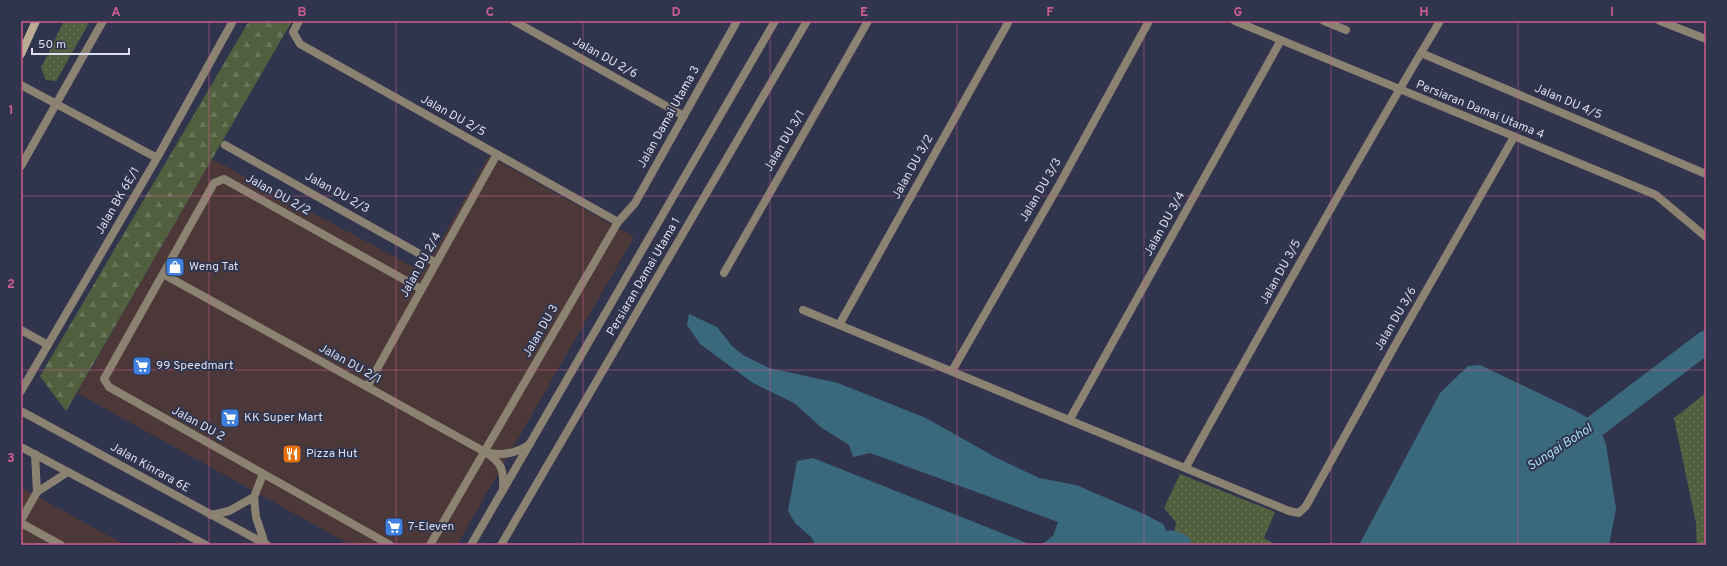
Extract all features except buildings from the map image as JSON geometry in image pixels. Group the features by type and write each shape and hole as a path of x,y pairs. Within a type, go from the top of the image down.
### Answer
{"main road":[{"path":"21,54 36,21"}],"street":[{"path":"21,166 103,21"},
{"name":"Jalan BK 6E/1","path":"21,391 157,158 233,21"},
{"name":"Jalan DU 2/5","path":"299,21 293,32 300,44 618,222"},
{"name":"Jalan DU 2/6","path":"514,21 684,116"},
{"name":"Jalan Damai Utama 3","path":"618,222 635,203 737,21"},
{"name":"Persiaran Damai Utama 1","path":"471,545 775,21"},
{"name":"Persiaran Damai Utama 1","path":"501,545 807,21"},
{"name":"Jalan DU 3/1","path":"724,273 868,21"},
{"name":"Jalan DU 3/2","path":"839,325 1008,21"},
{"name":"Jalan DU 3/3","path":"952,371 1059,185 1149,21"},
{"name":"Persiaran Damai Utama 4","path":"1235,21 1656,195 1706,237"},
{"path":"1324,21 1346,30"},
{"name":"Jalan DU 3/5","path":"1186,467 1290,280 1399,89 1440,21"},
{"path":"1660,21 1706,39"},
{"name":"Jalan DU 3/4","path":"1070,419 1281,40"},
{"name":"Jalan DU 4/5","path":"1421,53 1706,174"},
{"path":"21,85 157,158"},
{"name":"Jalan DU 3/6","path":"1186,467 1289,511 1299,513 1306,506 1398,340 1514,137"},
{"name":"Jalan DU 2/3","path":"225,145 436,263"},
{"name":"Jalan DU 2/4","path":"367,387 497,154"},
{"name":"Jalan DU 2/2","path":"163,274 214,182 224,179 422,289"},
{"name":"Jalan DU 3","path":"485,452 618,222"},
{"name":"Jalan DU 2/1","path":"163,274 485,452 498,461 502,474 503,490"},
{"name":"Jalan DU 2","path":"163,274 104,379 109,387 390,545"},
{"path":"803,310 1186,467"},
{"path":"21,330 48,345"},
{"name":"Jalan Kinrara 6E","path":"21,411 266,545"},
{"path":"430,545 485,452 501,455 509,454 516,452 530,444"},
{"path":"21,447 206,545"},
{"path":"35,454 37,492"},
{"path":"61,545 21,521 37,492 68,472"},
{"path":"263,474 254,497 256,517 266,545"},
{"path":"211,515 229,512 254,497"}],"shaded area":[{"path":"489,156 634,237 457,545 351,545 77,393 212,159 423,272"},
{"path":"22,488 125,545 21,545"}],"green space":[{"path":"64,21 90,21 56,81 46,80 41,68"},
{"path":"249,21 292,21 66,411 40,376"},
{"path":"1706,393 1706,545 1697,545 1696,523 1674,418"},
{"path":"1180,474 1275,512 1264,538 1276,545 1172,545 1176,522 1164,508"}],"water":[{"path":"689,314 717,327 732,346 743,355 769,368 838,383 926,418 997,458 1039,478 1076,485 1144,514 1163,524 1172,542 1170,545 1041,545 1053,536 1058,522 870,453 853,457 849,445 822,428 794,403 753,383 700,344 687,325"},
{"path":"1480,365 1576,411 1598,424 1606,444 1616,509 1609,545 1359,545 1440,393 1468,366"},
{"path":"813,458 1032,545 815,545 812,538 795,523 788,511 797,461"}],"waterway":[{"name":"Sungai Bohol","path":"1572,440 1598,424 1706,342"},
{"name":"Sungai Bohol","path":"1142,545 1172,542 1180,545"}],"place":[{"name":"Weng Tat","path":"175,267"},
{"name":"99 Speedmart","path":"142,366"},
{"name":"KK Super Mart","path":"230,418"},
{"name":"Pizza Hut","path":"292,454"},
{"name":"7-Eleven","path":"394,527"}]}
